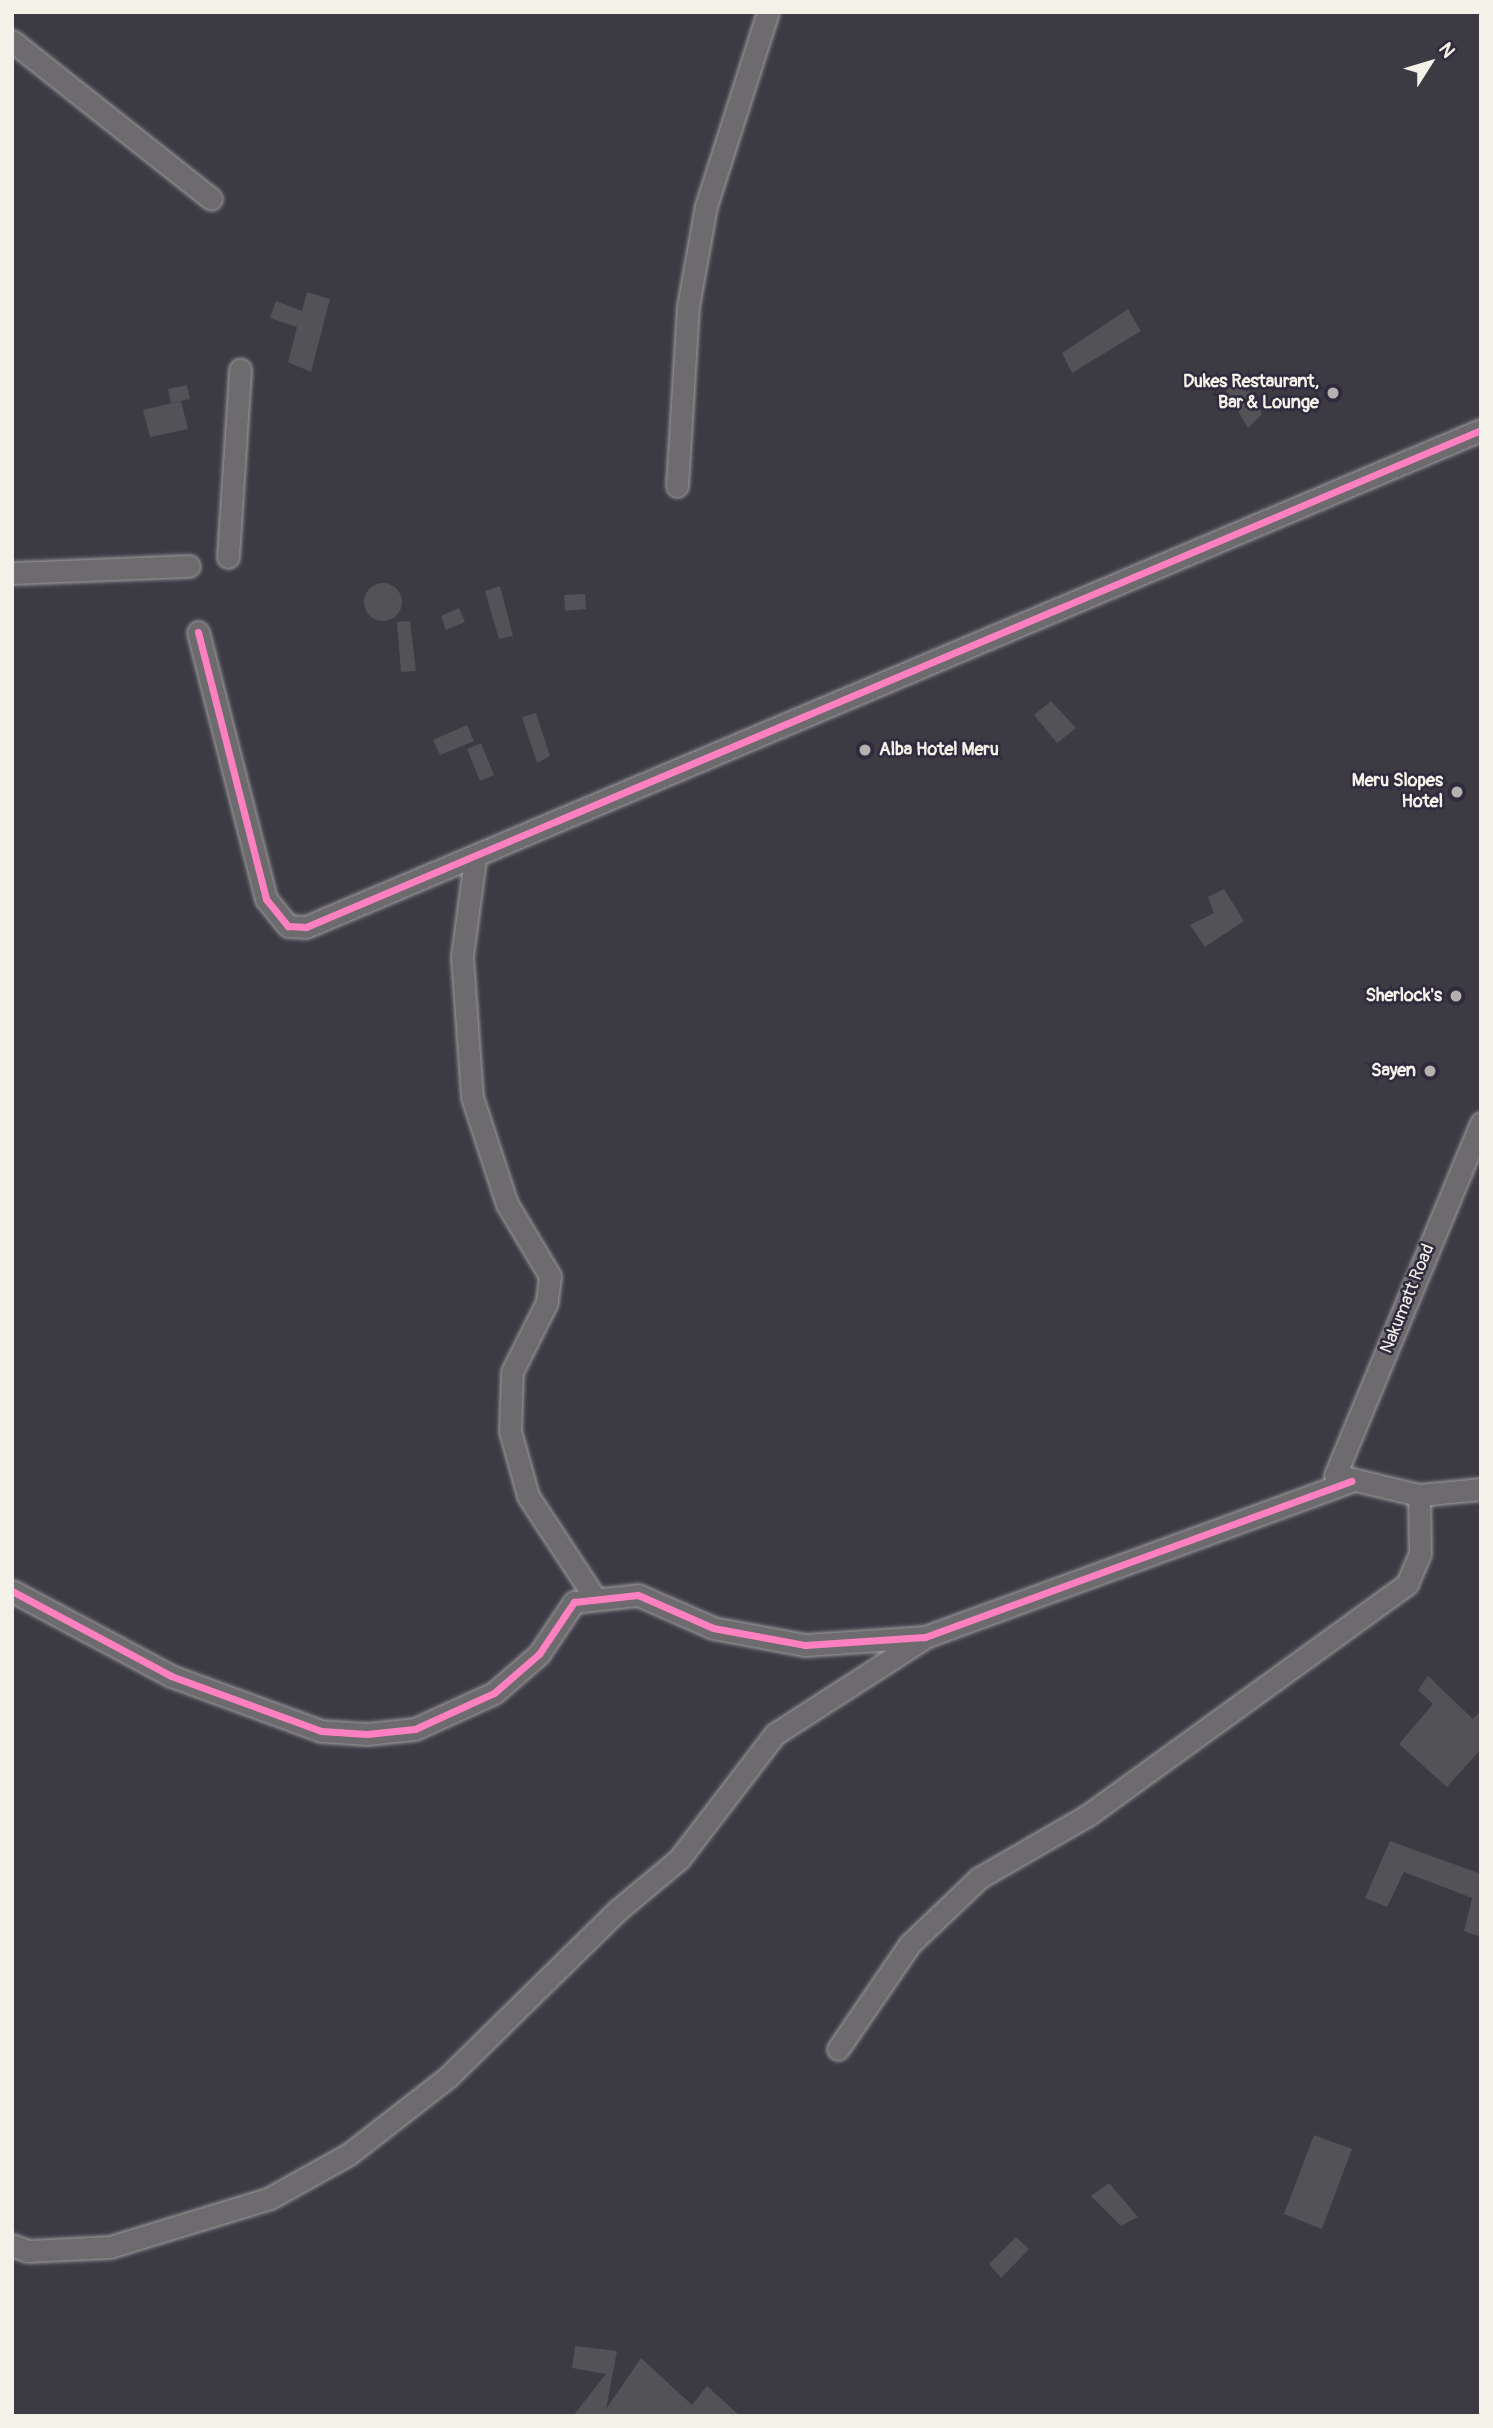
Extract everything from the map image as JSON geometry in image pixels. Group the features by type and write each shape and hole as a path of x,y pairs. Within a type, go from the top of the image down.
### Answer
{"street":[{"path":"677,486 688,306 706,206 768,12"},
{"path":"12,41 211,199"},
{"path":"228,557 240,369"},
{"path":"198,632 266,899 288,926 306,927 475,859 1481,430"},
{"path":"12,573 189,566"},
{"path":"475,859 462,957 472,1097 507,1204 550,1276 547,1302 512,1372 510,1431 528,1496 595,1598"},
{"name":"Nakumatt Road","path":"1343,1478 1481,1123"},
{"path":"12,2245 27,2251 110,2247 247,2207 349,2154 448,2077 618,1910 679,1859 775,1734 925,1637 1343,1478 1419,1494 1481,1489"},
{"path":"838,2049 910,1944 979,1878 1088,1815 1407,1584 1420,1554 1419,1494"},
{"path":"12,1591 171,1676 321,1731 367,1734 415,1729 476,1704 520,1675 574,1602 595,1598 638,1595 713,1628 805,1646 925,1637"}],"building":[{"path":"307,292 330,299 311,372 288,362 297,327 270,318 276,301 302,311"},
{"path":"1128,309 1141,331 1072,373 1062,353"},
{"path":"1242,378 1262,414 1248,428 1226,391"},
{"path":"187,385 190,399 171,403 168,389"},
{"path":"181,401 188,429 150,437 143,410"},
{"path":"383,583 397,588 402,602 397,616 383,621 369,616 364,602 369,588"},
{"path":"500,586 513,636 499,639 485,591"},
{"path":"585,594 586,609 565,611 564,595"},
{"path":"459,608 465,622 446,630 441,616"},
{"path":"410,621 416,671 401,672 397,622"},
{"path":"1051,701 1076,728 1057,743 1034,715"},
{"path":"536,713 550,756 537,763 522,717"},
{"path":"467,725 474,741 440,755 433,740"},
{"path":"481,743 494,775 480,781 467,749"},
{"path":"1224,889 1244,921 1205,947 1190,925 1214,913 1208,897"},
{"path":"1428,1676 1473,1719 1481,1711 1481,1749 1447,1787 1399,1744 1433,1704 1418,1690"},
{"path":"1390,1841 1481,1874 1481,1937 1464,1931 1472,1898 1404,1872 1387,1907 1365,1898"},
{"path":"1314,2135 1352,2149 1322,2229 1284,2214"},
{"path":"1109,2183 1138,2217 1121,2226 1091,2196"},
{"path":"1016,2237 1029,2249 1001,2278 989,2264"},
{"path":"575,2346 617,2351 606,2409 641,2358 692,2405 707,2386 740,2416 573,2416 606,2374 572,2368"}],"cycle path":[{"path":"198,632 266,899 288,926 306,927 1481,430"},
{"path":"12,1591 171,1676 321,1731 367,1734 415,1729 494,1693 539,1654 574,1602 638,1595 713,1628 805,1645 925,1637 1351,1481"}],"place":[{"name":"Dukes Restaurant, Bar & Lounge","path":"1333,393"},
{"name":"Alba Hotel Meru","path":"865,750"},
{"name":"Meru Slopes Hotel","path":"1457,792"},
{"name":"Sherlock's","path":"1456,996"},
{"name":"Sayen","path":"1430,1071"}]}
